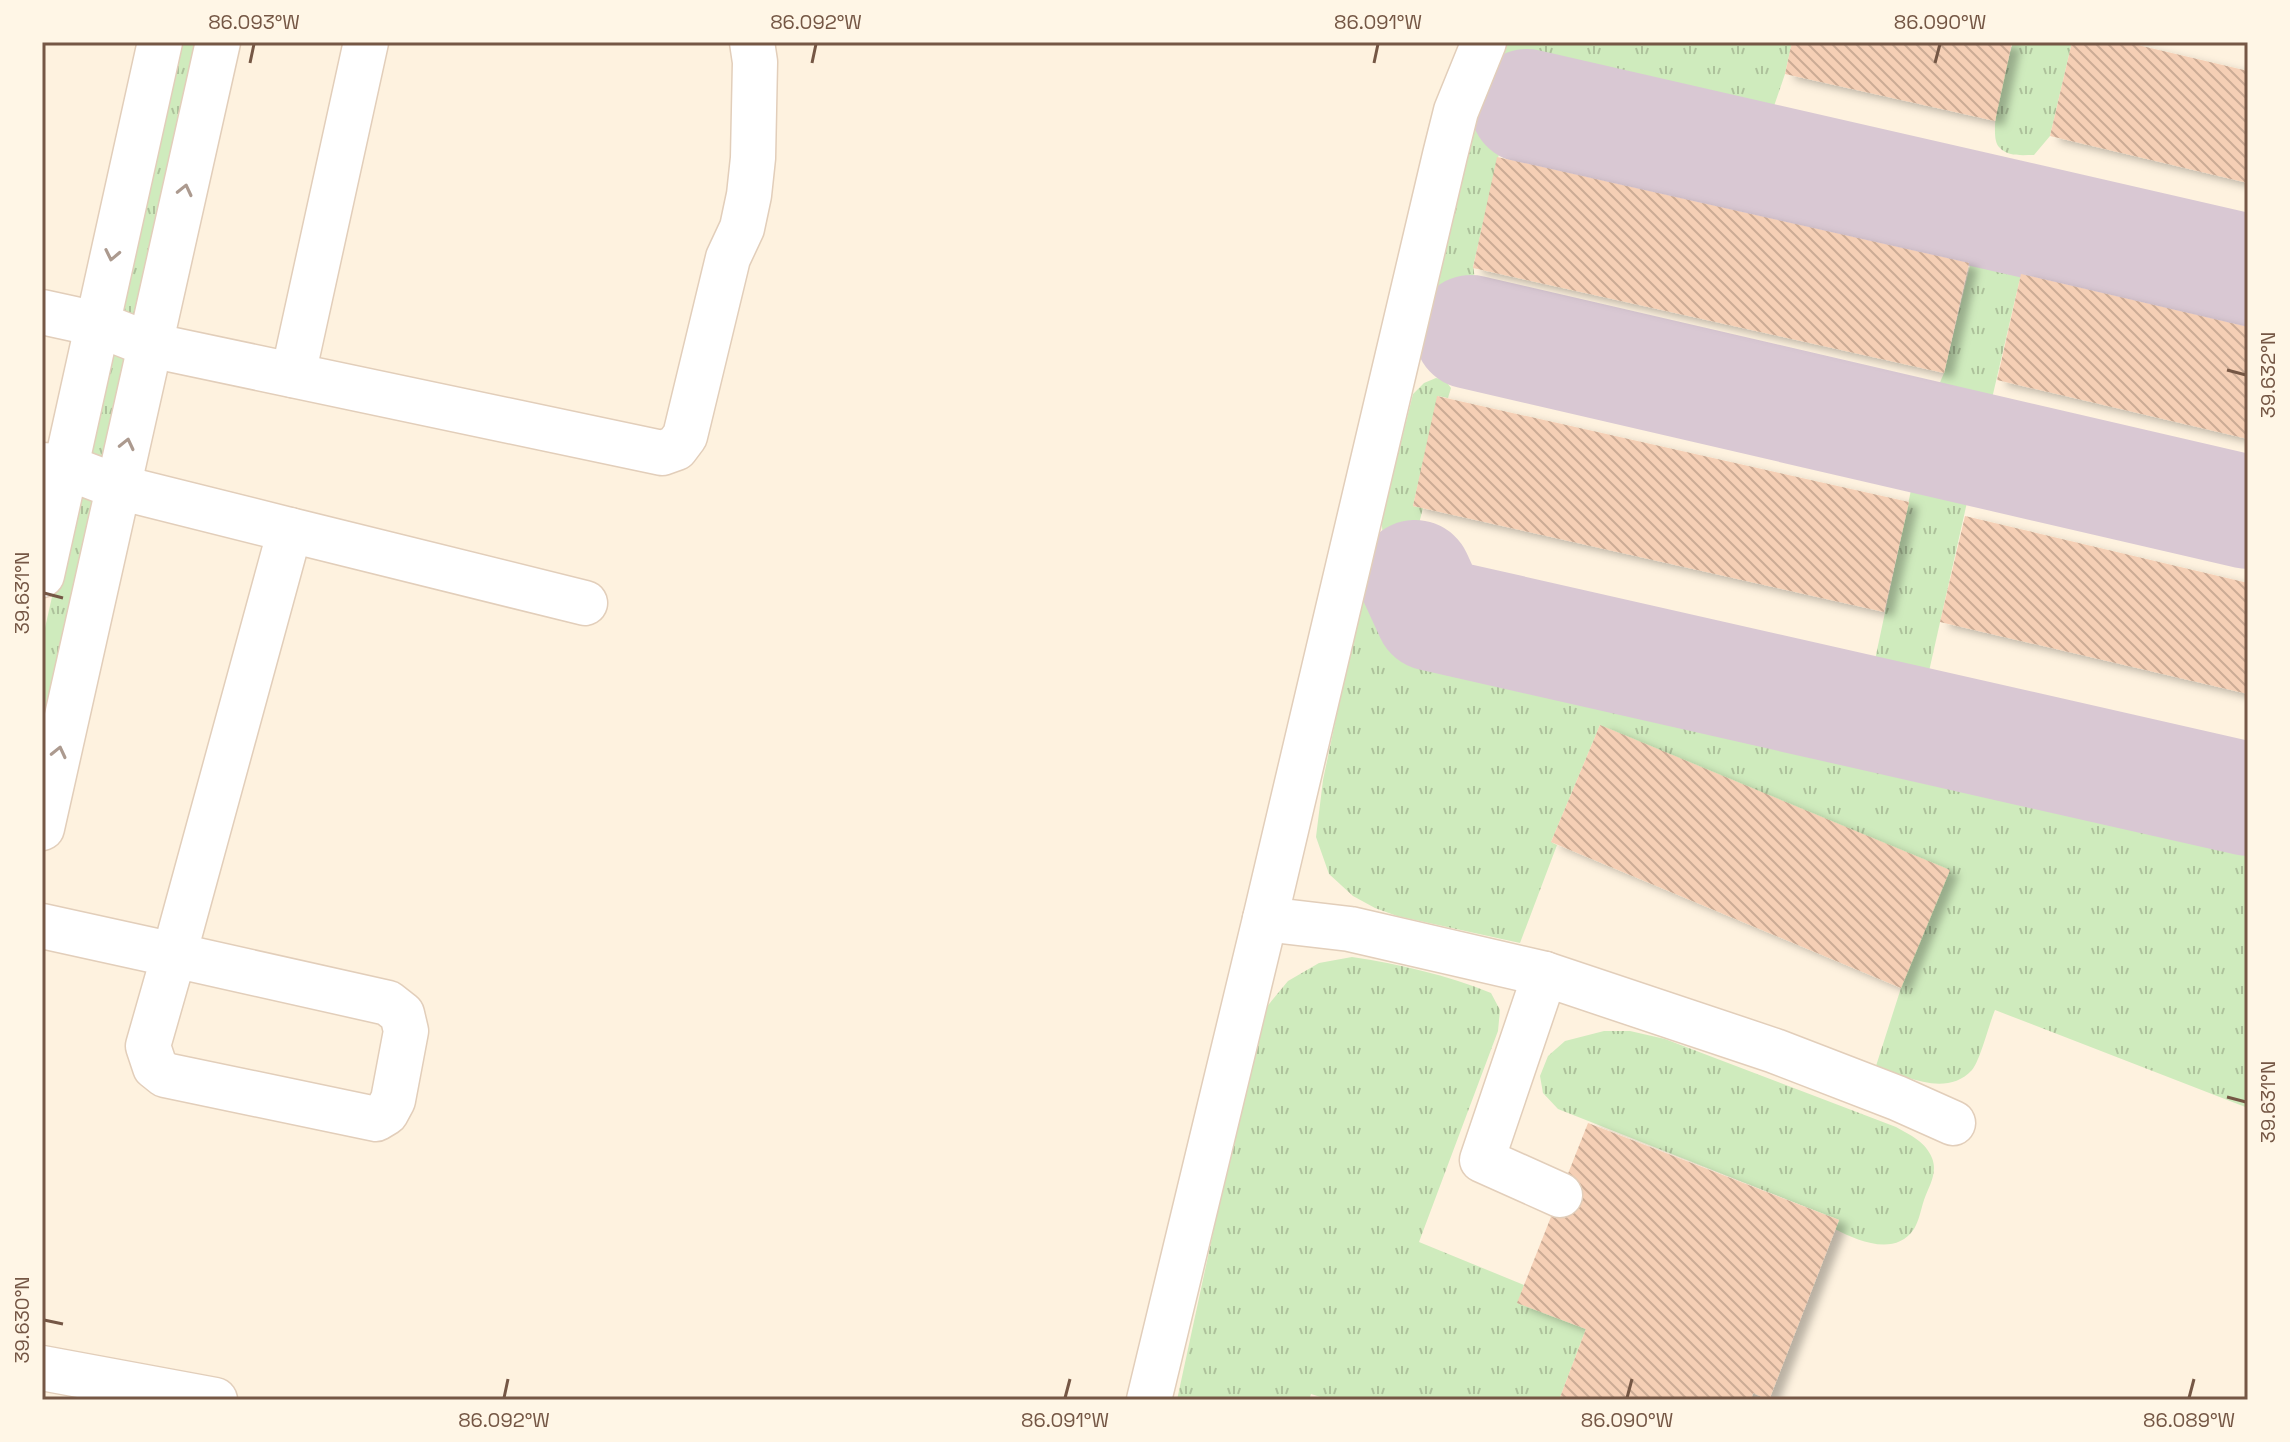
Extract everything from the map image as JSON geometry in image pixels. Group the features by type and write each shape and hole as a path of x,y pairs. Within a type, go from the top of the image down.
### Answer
{"lane":[{"path":"42,575 54,466 97,324 160,42"},
{"path":"42,828 218,42"},
{"path":"293,375 366,42"},
{"path":"42,312 97,324 150,345 662,453 676,448 685,436 728,258 742,228 749,195 755,62 752,42"},
{"path":"1149,1400 1445,155 1456,111 1484,42"},
{"path":"54,466 118,487 585,603"},
{"path":"42,926 174,955 388,1003 402,1014 406,1031 393,1100 386,1113 376,1119 165,1075 155,1067 148,1046 174,955 290,530"},
{"path":"1265,919 1350,929 1545,974 1775,1051 1953,1123"},
{"path":"1545,974 1482,1160 1560,1195"},
{"path":"42,1368 215,1400"}],"green space":[{"path":"178,42 208,42 42,775 42,641"},
{"path":"1504,42 1792,42 1773,109 1762,113 1526,63 1514,70 1502,64 1499,54"},
{"path":"2013,42 2072,42 2050,136 2034,155 2006,152 1999,147 1996,139 1996,113"},
{"path":"1489,96 1511,102 1473,267 1469,316 1458,344 1444,352 1430,345 1427,333 1429,314 1475,108"},
{"path":"1989,244 2010,254 2021,274 1990,407 1977,422 1962,427 1941,411 1937,392 1974,249"},
{"path":"1436,378 1445,380 1451,388 1448,398 1438,396 1413,506 1423,508 1410,559 1387,545 1382,518 1413,394 1424,383"},
{"path":"1927,471 1961,477 1970,489 1923,698 1869,688 1914,476"},
{"path":"1394,584 1405,588 1392,649 2248,848 2248,1108 1995,1010 1975,1065 1962,1078 1938,1084 1912,1079 1876,1066 1901,988 1600,725 1551,842 1557,845 1520,943 1397,916 1353,896 1329,874 1316,837 1323,780 1362,595 1371,585"},
{"path":"1352,957 1423,971 1491,993 1500,1010 1498,1031 1419,1242 1524,1285 1518,1303 1586,1329 1559,1400 1330,1400 1311,1394 1309,1400 1177,1400 1260,1015 1288,981 1319,963"},
{"path":"1604,1031 1630,1031 1665,1039 1896,1127 1912,1136 1922,1143 1934,1164 1932,1179 1914,1229 1897,1242 1865,1242 1835,1229 1839,1220 1558,1109 1543,1093 1540,1076 1548,1056 1565,1041"}],"building":[{"path":"1792,42 2012,42 1995,121 1785,74"},
{"path":"2072,42 2125,42 2248,71 2248,183 2050,136"},
{"path":"1497,157 1969,263 1944,373 1473,268"},
{"path":"2021,274 2248,327 2248,439 1997,380"},
{"path":"1437,396 1909,502 1884,612 1413,506"},
{"path":"1965,516 2248,583 2248,694 1940,622"},
{"path":"1600,725 1950,870 1901,988 1551,842"},
{"path":"1588,1123 1839,1220 1769,1400 1753,1393 1751,1400 1559,1400 1586,1329 1517,1303"}],"taxiway":[{"path":"1527,106 2248,271"},
{"path":"1471,332 2248,512"},
{"path":"1415,577 1432,614 2248,799"}]}
